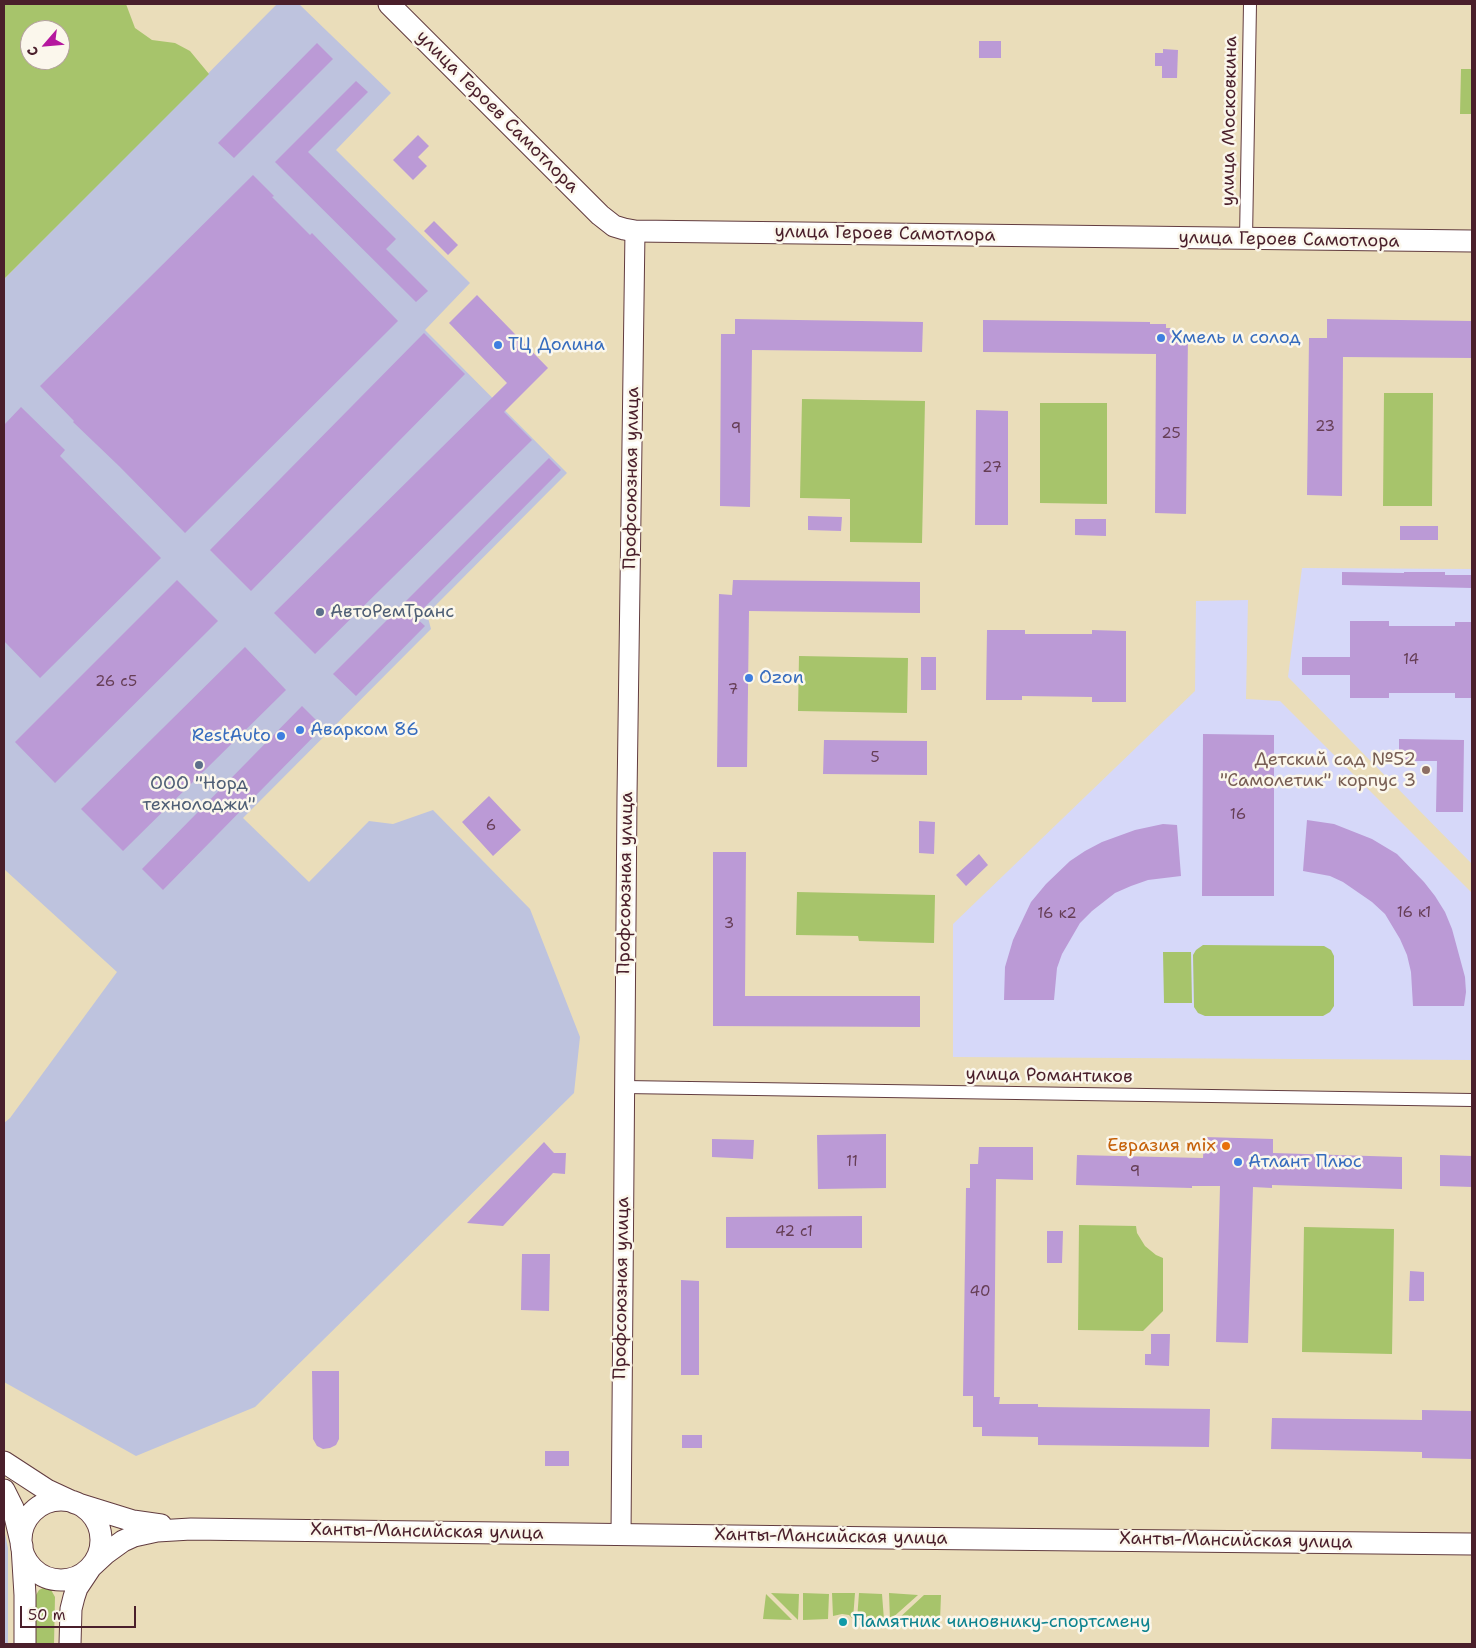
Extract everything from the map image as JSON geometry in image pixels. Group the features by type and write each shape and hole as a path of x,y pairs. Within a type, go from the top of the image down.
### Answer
{"main road":[{"name":"улица Героев Самотлора","path":"389,4 600,215 614,226 635,231 1472,241"},
{"name":"Профсоюзная улица","path":"621,1535 626,816 635,231"},
{"path":"4,1462 41,1487 75,1503 91,1514 100,1531 100,1550 77,1588 74,1597 71,1609 70,1644"},
{"path":"4,1490 13,1508 22,1546 29,1563 38,1572 50,1578 69,1579 80,1575 90,1567"},
{"path":"25,1644 26,1595 22,1546 24,1526 31,1514 42,1505 55,1501 75,1503"},
{"name":"Ханты-Мансийская улица","path":"75,1503 133,1521 191,1529"},
{"name":"Ханты-Мансийская улица","path":"90,1567 113,1547 134,1536 157,1531 191,1529 1472,1544"}],"street":[{"name":"улица Московкина","path":"1246,239 1250,4"},
{"name":"улица Романтиков","path":"625,1087 1472,1100"}],"shaded area":[{"path":"277,4 299,4 391,93 336,150 470,283 425,330 567,473 427,614 431,629 243,818 309,882 369,821 393,824 433,810 530,909 580,1037 574,1093 255,1407 136,1456 4,1382 4,1123 10,1118 117,972 4,869 4,279"},
{"name":"Детский сад №52 \"Самолетик\" корпус 3","path":"1302,568 1472,569 1472,864 1288,677"},
{"path":"1248,600 1246,699 1280,701 1472,893 1472,1060 953,1057 953,924 1195,691 1196,601"},
{"path":"4,1529 8,1548 8,1644 4,1644"}],"green space":[{"path":"4,4 126,4 135,28 152,40 175,43 190,51 209,74 4,279"},
{"path":"1461,69 1472,69 1472,114 1460,114"},
{"path":"1384,393 1433,393 1432,506 1383,506"},
{"path":"802,399 925,401 922,543 850,542 850,499 800,498"},
{"path":"1040,403 1107,403 1107,504 1040,503"},
{"path":"799,656 908,658 907,713 798,711"},
{"path":"797,892 935,895 934,943 859,941 858,936 796,935"},
{"path":"1203,945 1324,946 1331,950 1334,956 1334,1006 1330,1012 1323,1016 1205,1016 1198,1013 1194,1007 1193,955"},
{"path":"1163,952 1191,952 1192,1003 1164,1003"},
{"path":"1079,1225 1136,1226 1137,1233 1145,1246 1163,1258 1163,1311 1143,1331 1078,1330"},
{"path":"1304,1227 1394,1229 1392,1354 1302,1352"},
{"path":"43,1588 50,1588 55,1597 54,1644 35,1644 36,1595"},
{"path":"771,1593 799,1594 798,1620"},
{"path":"803,1593 829,1594 828,1619 803,1620"},
{"path":"832,1593 855,1593 853,1619 849,1615 833,1616"},
{"path":"859,1593 882,1594 884,1620 857,1620"},
{"path":"889,1593 918,1595 890,1620"},
{"path":"766,1594 792,1620 763,1619"},
{"path":"924,1595 941,1595 940,1621 897,1620"}],"building":[{"path":"979,41 1001,41 1001,58 979,58"},
{"path":"317,43 333,59 234,158 218,143"},
{"path":"1163,49 1178,50 1177,78 1162,78 1162,66 1155,66 1155,53 1163,53"},
{"path":"356,81 368,92 308,152 396,239 386,249 428,291 416,302 275,162"},
{"path":"418,135 429,146 418,157 427,166 413,180 393,160"},
{"path":"253,175 274,196 272,197 310,235 312,233 398,321 185,533 73,422 40,386"},
{"path":"434,221 458,245 448,255 424,231"},
{"path":"477,295 548,368 504,412 532,440 315,654 274,613 507,383 449,323"},
{"path":"735,319 923,322 922,352 752,350 750,507 720,506 721,334 735,334"},
{"path":"1327,319 1472,321 1472,358 1343,357 1342,496 1307,495 1309,338 1327,338"},
{"path":"983,320 1150,322 1150,324 1166,324 1166,328 1174,328 1174,334 1188,334 1186,514 1155,513 1156,354 983,352"},
{"path":"424,333 465,374 251,591 210,550"},
{"path":"21,407 65,450 60,456 161,558 40,678 4,641 4,425"},
{"path":"976,410 1008,411 1008,525 975,525"},
{"path":"549,458 561,470 415,617 425,626 356,696 333,674"},
{"path":"808,516 842,517 841,531 808,530"},
{"path":"1075,519 1106,519 1106,536 1075,535"},
{"path":"1400,526 1438,526 1438,540 1400,540"},
{"path":"1342,572 1445,572 1445,575 1472,575 1472,588 1342,585"},
{"path":"177,580 218,621 55,783 15,742"},
{"path":"733,580 920,582 920,613 749,611 747,767 717,767 719,594 732,595"},
{"path":"1350,621 1389,621 1389,626 1455,626 1455,622 1472,622 1472,698 1455,698 1455,693 1389,693 1389,698 1350,698 1350,675 1302,675 1302,657 1350,657"},
{"path":"987,630 1025,630 1025,634 1092,634 1092,630 1126,631 1126,702 1092,702 1092,697 1022,696 1022,700 986,700"},
{"path":"245,647 286,690 123,851 81,809"},
{"path":"921,657 936,657 936,690 921,690"},
{"path":"302,706 323,727 163,890 142,869"},
{"path":"1203,734 1274,735 1274,896 1202,896"},
{"path":"1399,739 1464,740 1463,812 1436,812 1437,761 1399,761"},
{"path":"824,740 927,741 927,775 823,774"},
{"path":"489,796 521,830 493,856 462,822"},
{"path":"1307,820 1334,824 1372,839 1397,854 1424,882 1445,912 1452,929 1465,977 1466,992 1464,1006 1413,1006 1411,972 1407,955 1385,914 1372,902 1343,882 1330,876 1303,871"},
{"path":"919,821 935,822 934,854 919,853"},
{"path":"1163,824 1177,825 1181,876 1148,880 1131,886 1115,893 1092,911 1080,923 1062,954 1057,968 1054,1000 1004,1000 1005,967 1013,940 1031,902 1046,884 1070,861 1102,842 1135,830"},
{"path":"713,852 746,852 745,996 920,996 920,1027 713,1026"},
{"path":"979,854 988,865 966,886 956,875"},
{"path":"886,1134 886,1188 818,1189 817,1135"},
{"path":"1204,1137 1273,1139 1273,1153 1402,1157 1402,1189 1272,1185 1272,1188 1253,1187 1248,1343 1216,1342 1220,1186 1192,1186 1192,1188 1076,1185 1077,1155 1203,1158"},
{"path":"712,1139 754,1140 753,1159 712,1157"},
{"path":"544,1142 554,1153 566,1153 565,1174 553,1173 503,1226 467,1223"},
{"path":"979,1147 1033,1147 1033,1180 996,1179 994,1397 1000,1397 999,1404 1038,1404 1038,1407 1210,1409 1209,1447 1038,1445 1038,1437 982,1436 982,1427 973,1427 973,1396 963,1396 966,1188 970,1188 970,1164 978,1164"},
{"path":"1440,1155 1472,1156 1472,1187 1440,1186"},
{"path":"862,1216 862,1248 726,1248 726,1217"},
{"path":"1047,1231 1063,1231 1062,1263 1047,1263"},
{"path":"522,1254 550,1254 549,1311 521,1310"},
{"path":"1410,1271 1424,1272 1424,1301 1409,1301"},
{"path":"681,1280 699,1281 699,1375 681,1375"},
{"path":"1151,1334 1170,1334 1169,1366 1145,1365 1145,1354 1151,1354"},
{"path":"312,1371 339,1371 339,1439 336,1445 330,1448 323,1449 317,1446 313,1439"},
{"path":"1422,1410 1472,1411 1472,1459 1422,1458 1422,1452 1271,1449 1272,1418 1422,1420"},
{"path":"682,1435 702,1435 702,1448 682,1448"},
{"path":"545,1451 569,1451 569,1466 545,1466"}],"place":[{"name":"Хмель и солод","path":"1161,338"},
{"name":"ТЦ Долина","path":"498,345"},
{"name":"АвтоРемТранс","path":"320,612"},
{"name":"Ozon","path":"749,678"},
{"name":"Аварком 86","path":"300,730"},
{"name":"RestAuto","path":"281,736"},
{"name":"ООО \"Норд технолоджи\"","path":"199,765"},
{"name":"Детский сад №52 \"Самолетик\" корпус 3","path":"1426,770"},
{"name":"Евразия mix","path":"1226,1146"},
{"name":"Атлант Плюс","path":"1238,1162"},
{"name":"Памятник чиновнику-спортсмену","path":"843,1622"}]}
